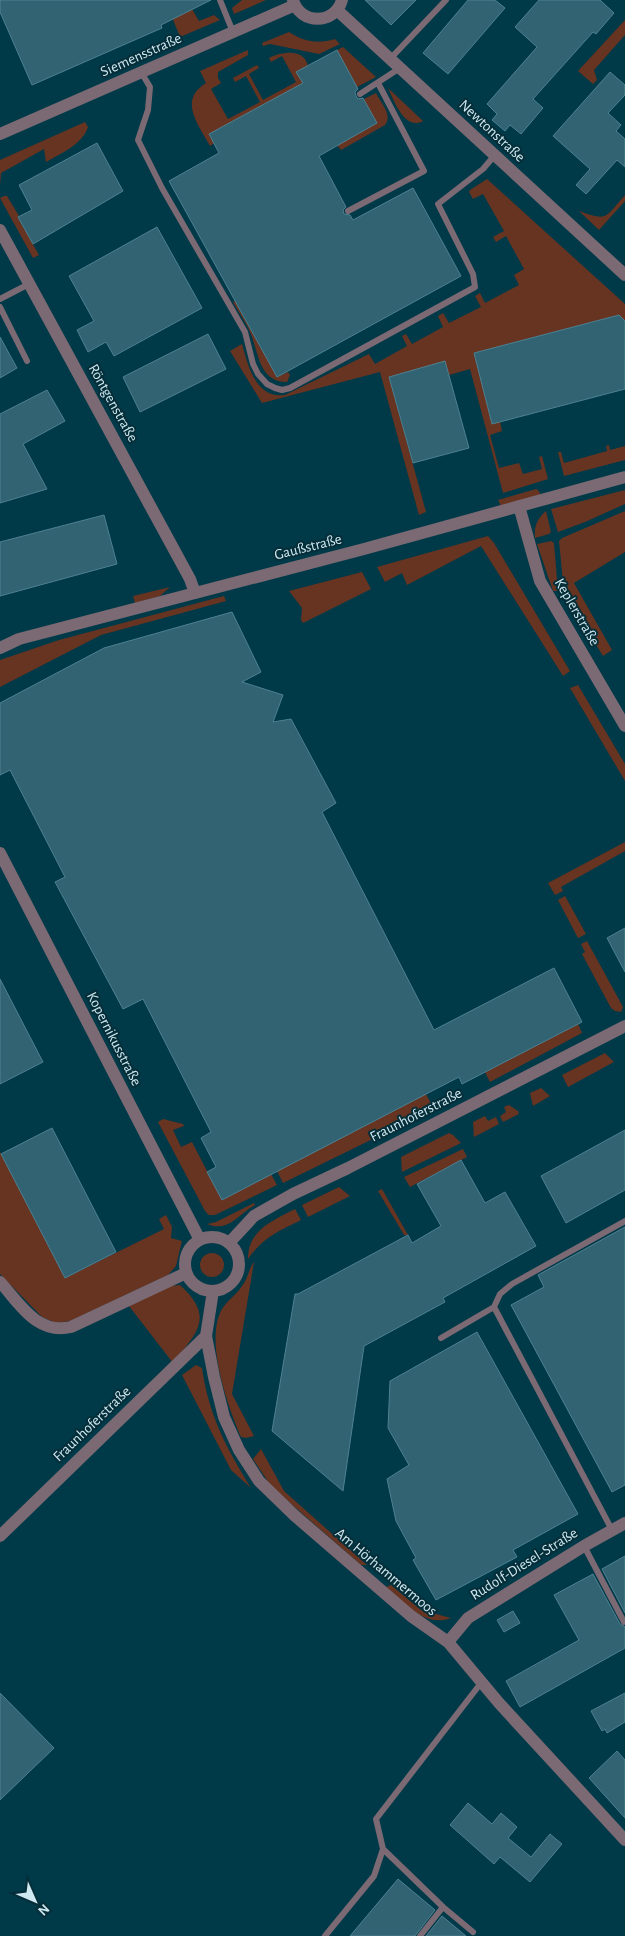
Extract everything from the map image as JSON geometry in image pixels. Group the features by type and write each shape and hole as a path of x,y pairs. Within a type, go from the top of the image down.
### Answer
{"street":[{"name":"Siemensstraße","path":"0,134 233,32 294,2"},
{"path":"294,2 299,12 314,19 330,16 339,5"},
{"name":"Newtonstraße","path":"339,5 390,59 625,275"},
{"name":"Röntgenstraße","path":"0,230 186,570 195,593"},
{"name":"Gaußstraße","path":"0,648 19,640 625,478"},
{"name":"Keplerstraße","path":"519,506 540,581 625,726"},
{"name":"Kopernikusstraße","path":"0,853 200,1240"},
{"name":"Fraunhoferstraße","path":"230,1243 254,1216 293,1194 625,1026"},
{"path":"215,1237 230,1243 237,1255 238,1269 232,1282 213,1291 204,1290 197,1286 186,1273 185,1260 194,1243 215,1237"},
{"path":"0,1282 38,1323 62,1329 71,1327 186,1273"},
{"name":"Am Hörhammermoos","path":"213,1291 206,1336 214,1377 224,1417 239,1450 259,1481 294,1515 411,1616 448,1642 481,1683 625,1840"},
{"name":"Fraunhoferstraße","path":"0,1536 206,1336"},
{"name":"Rudolf-Diesel-Straße","path":"448,1642 468,1618 584,1546 625,1523"}],"lane":[{"path":"220,0 233,32"},
{"path":"390,59 446,0"},
{"path":"360,94 400,68"},
{"path":"141,72 150,87 148,110 138,140 162,188 245,332 253,364 258,374 267,384 282,390 290,388 475,287 473,274 438,204 483,168 495,155"},
{"path":"348,211 424,171 378,83"},
{"path":"0,299 29,284"},
{"path":"0,307 27,361"},
{"path":"441,1338 494,1307 500,1294 512,1284 625,1221"},
{"path":"494,1307 612,1530"},
{"path":"584,1546 624,1622"},
{"path":"325,1936 374,1876 383,1849 376,1819 481,1683"},
{"path":"383,1849 473,1932"},
{"path":"420,1936 444,1907"}],"shaded area":[{"path":"165,0 192,9 199,21 214,15 220,20 180,37"},
{"path":"242,0 266,0 234,14 232,8"},
{"path":"625,20 625,35 594,70 597,80 593,84 578,71"},
{"path":"289,32 306,40 317,42 335,39 340,44 319,54 270,44 263,46 262,43"},
{"path":"343,47 376,77 357,87 337,50"},
{"path":"248,50 248,55 218,72 218,78 221,83 211,89 228,119 260,102 246,76 235,82 233,78 257,65 259,68 249,74 263,100 296,82 282,56 271,62 269,58 273,56 282,53 301,55 308,66 297,72 303,83 210,146 193,113 193,97 206,83 200,71"},
{"path":"388,88 423,121 411,122 406,118 397,107"},
{"path":"376,93 387,113 388,117 385,125 341,150 337,145 364,99"},
{"path":"85,122 88,127 85,133 70,148 46,162 44,149 1,173 0,185 0,160"},
{"path":"487,179 625,304 625,321 619,315 474,353 492,423 500,421 502,431 490,435 499,468 519,463 523,474 542,469 539,457 542,456 548,479 503,493 470,369 449,375 445,362 389,377 426,512 419,515 380,372 262,403 230,351 242,344 247,362 260,386 267,392 275,395 285,395 369,354 375,364 407,346 402,336 406,334 412,344 443,327 438,316 443,313 449,323 481,307 475,296 480,293 485,303 519,285 514,275 524,269 506,236 496,242 493,237 504,231 483,194 473,199 469,192"},
{"path":"625,195 625,201 599,230 579,211 601,217 610,213"},
{"path":"7,196 19,216 18,218 39,255 33,258 0,198"},
{"path":"235,301 277,377 288,372 290,375 287,382 272,378 262,367 246,324 233,302"},
{"path":"609,445 610,450 625,446 625,460 564,476 558,452 561,452 564,463 607,451 606,446"},
{"path":"536,489 541,495 501,506 498,500"},
{"path":"625,490 625,504 558,532 551,509"},
{"path":"546,511 551,532 535,538 537,523"},
{"path":"625,511 625,552 574,583 612,650 603,656 564,592 559,541"},
{"path":"488,536 570,671 563,676 481,546 407,585 402,573 385,582 377,567"},
{"path":"551,541 554,543 558,591 553,591 537,544"},
{"path":"362,572 371,589 303,623 301,620 302,608 289,591"},
{"path":"170,587 160,596 135,603 133,596"},
{"path":"224,596 226,601 101,635 0,687 0,660 59,640"},
{"path":"578,685 625,764 625,781 570,688"},
{"path":"625,842 625,851 561,887 563,891 555,895 548,883"},
{"path":"565,896 586,934 578,938 558,900"},
{"path":"587,941 623,1007 621,1012 611,1008 582,954 585,952 581,944"},
{"path":"578,1024 582,1033 490,1082 485,1072"},
{"path":"605,1053 614,1062 568,1087 562,1075"},
{"path":"541,1088 550,1096 533,1106 530,1093"},
{"path":"426,1094 434,1109 283,1183 277,1171"},
{"path":"509,1105 518,1111 519,1114 503,1122 500,1116 506,1112 504,1107"},
{"path":"485,1116 488,1121 496,1117 499,1124 474,1137 473,1122"},
{"path":"163,1119 183,1124 184,1126 173,1130 181,1147 192,1142 222,1200 271,1174 277,1185 215,1215 209,1215 205,1211 158,1122"},
{"path":"449,1133 461,1143 402,1172 401,1157"},
{"path":"463,1149 467,1157 410,1187 404,1177"},
{"path":"0,1152 65,1278 164,1229 159,1219 166,1215 172,1227 171,1238 182,1241 176,1266 168,1275 70,1321 56,1323 42,1317 0,1274"},
{"path":"339,1187 350,1196 308,1217 302,1205"},
{"path":"382,1189 408,1235 404,1235 378,1191"},
{"path":"254,1203 255,1205 227,1224 215,1226 207,1224 216,1222"},
{"path":"295,1209 301,1220 265,1240 248,1259 249,1249 257,1234 270,1222"},
{"path":"212,1253 221,1256 224,1265 221,1274 212,1277 203,1274 200,1265 203,1256"},
{"path":"254,1262 232,1394 254,1436 246,1438 241,1437 220,1375 217,1358 216,1326 220,1313 244,1283"},
{"path":"180,1285 191,1297 200,1316 195,1334 173,1363 129,1306 171,1286"},
{"path":"196,1365 202,1368 209,1401 220,1431 251,1488 231,1470 182,1375"},
{"path":"261,1449 284,1491 367,1565 361,1565 269,1483 253,1459"},
{"path":"391,1585 421,1610 451,1618 432,1620 424,1617 386,1587"}],"building":[{"path":"0,0 211,0 161,25 162,28 32,85 0,12"},
{"path":"365,0 416,0 391,25"},
{"path":"468,0 495,0 505,8 448,74 423,53"},
{"path":"539,0 600,0 614,13 596,34 593,32 533,99 543,108 521,134 510,125 505,131 492,120 497,114 487,104 537,47 515,27"},
{"path":"337,50 358,89 355,92 356,96 358,99 363,98 377,123 319,156 346,207 343,210 344,214 350,215 353,220 413,188 461,276 277,377 169,181 219,153 209,134 303,83 296,72"},
{"path":"610,72 625,85 625,95 608,113 621,125 616,131 625,139 625,167 617,160 586,194 576,185 590,169 553,136"},
{"path":"97,143 123,191 33,244 18,217 32,210 19,185"},
{"path":"157,227 202,308 114,356 106,342 88,352 77,330 94,321 69,276"},
{"path":"619,315 625,321 625,389 492,424 474,353"},
{"path":"208,334 226,369 140,412 123,377"},
{"path":"0,337 17,368 0,378"},
{"path":"445,361 469,448 413,463 389,377"},
{"path":"47,390 65,421 23,444 47,489 0,503 0,414"},
{"path":"104,515 117,564 0,596 0,542"},
{"path":"232,612 261,672 242,682 283,695 273,722 291,719 336,803 322,812 434,1030 554,968 582,1022 462,1084 459,1077 222,1200 207,1172 216,1167 201,1138 211,1132 143,999 123,1009 55,882 65,877 10,770 0,775 0,703 104,648"},
{"path":"625,928 625,972 607,938"},
{"path":"0,979 43,1062 0,1084"},
{"path":"52,1128 116,1252 65,1278 1,1154"},
{"path":"625,1130 625,1190 566,1223 541,1176"},
{"path":"461,1160 485,1203 505,1192 536,1246 443,1298 445,1302 364,1346 343,1491 272,1431 295,1294 408,1235 412,1243 441,1226 417,1184"},
{"path":"625,1227 625,1485 612,1492 511,1305 544,1287 538,1275"},
{"path":"477,1332 578,1514 513,1550 517,1557 436,1600 413,1560 416,1558 396,1521 387,1479 409,1465 388,1428 390,1381"},
{"path":"625,1556 625,1613 602,1569"},
{"path":"593,1574 620,1624 625,1627 625,1648 520,1707 506,1681 579,1640 554,1595"},
{"path":"513,1611 520,1623 504,1632 497,1620"},
{"path":"0,1693 54,1748 0,1800"},
{"path":"625,1693 625,1722 607,1733 605,1729 602,1731 591,1711"},
{"path":"617,1751 625,1760 625,1818 589,1778"},
{"path":"468,1803 492,1824 501,1813 517,1827 508,1838 531,1857 550,1834 562,1844 530,1882 500,1857 494,1864 450,1825"},
{"path":"398,1879 435,1910 415,1936 350,1936"},
{"path":"442,1916 466,1936 426,1936"}]}
